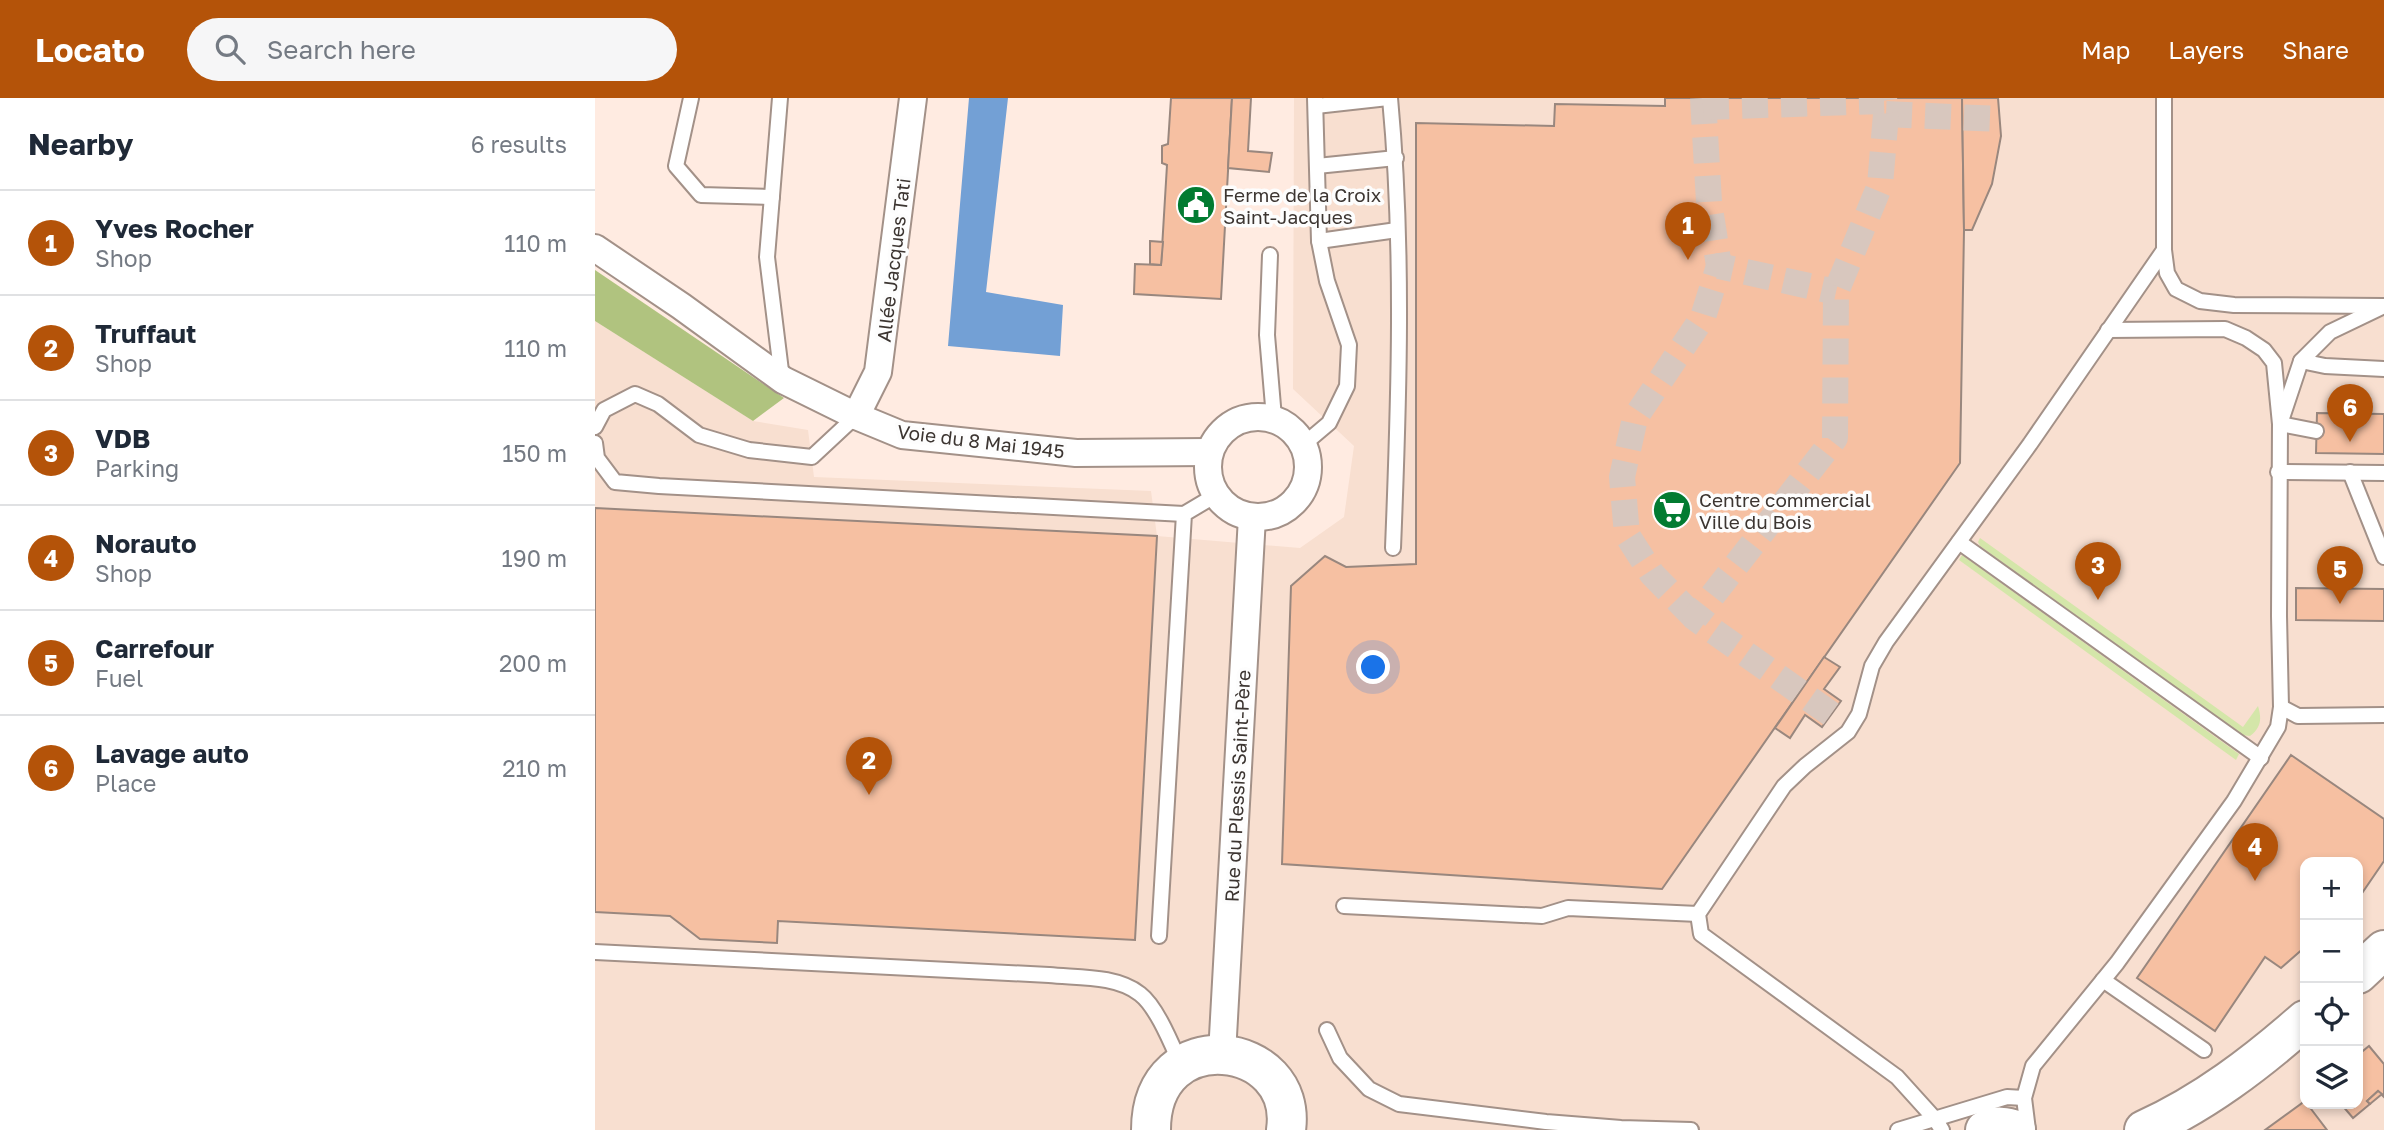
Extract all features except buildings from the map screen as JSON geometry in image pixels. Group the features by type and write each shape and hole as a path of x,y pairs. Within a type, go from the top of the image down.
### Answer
{"street":[{"name":"Allée Jacques Tati","path":"856,416 879,372 913,98"},
{"name":"Voie du 8 Mai 1945","path":"595,248 783,380 902,436 1076,453 1209,452"},
{"path":"1258,415 1274,418 1288,426 1303,445 1307,453 1308,469 1305,485 1296,499 1284,510 1269,516 1252,517 1238,513 1226,506 1209,482 1209,452 1216,437 1227,426 1242,418 1258,415"},
{"name":"Rue du Plessis Saint-Père","path":"1222,1054 1252,517"},
{"path":"2363,969 2384,950"},
{"path":"2144,1130 2219,1089 2300,1024"},
{"path":"1150,1130 1154,1101 1160,1087 1181,1065 1193,1059 1222,1054 1239,1057 1268,1076 1278,1090 1294,1128"},
{"path":"1985,1130 1990,1127 2011,1127 2020,1114"}],"lane":[{"path":"691,98 676,166 701,195 772,197"},
{"path":"780,98 767,257 783,380"},
{"path":"1303,445 1329,423 1347,386 1349,345 1327,281 1319,242 1315,102 1389,98 1396,158 1400,371 1393,548"},
{"path":"2164,98 2164,250 2167,273 2176,289 2200,301 2234,305 2384,306"},
{"path":"1317,166 1396,158"},
{"path":"1319,242 1397,230"},
{"path":"1939,1124 1897,1077 1701,934 1697,914 1784,786 1805,765 1848,732 1859,714 1872,666 1886,642 2164,250"},
{"path":"1270,255 1267,335 1274,418"},
{"path":"2280,424 2301,361 2330,332 2384,306"},
{"path":"2020,1114 2033,1066 2103,980 2234,801 2278,727 2281,707 2280,424 2274,363 2264,350 2225,329 2108,330"},
{"path":"2301,361 2325,366 2384,369"},
{"path":"595,427 604,410 635,394 658,404 699,435 750,450 812,457 856,416"},
{"path":"2280,424 2316,431"},
{"path":"595,443 597,458 615,482 659,486 1184,514 1216,495"},
{"path":"2279,472 2384,473"},
{"path":"2350,472 2384,558"},
{"path":"1159,936 1184,514"},
{"path":"1959,542 2261,758"},
{"path":"2281,707 2298,716 2384,715"},
{"path":"1344,906 1542,916 1568,908 1697,914"},
{"path":"595,951 1049,975 1121,984 1141,994 1163,1026 1181,1065"},
{"path":"2103,980 2204,1051"},
{"path":"1327,1030 1340,1058 1369,1089 1399,1104 1546,1122 1688,1130"},
{"path":"1898,1130 1939,1124 2007,1097 2028,1130"}],"shaded area":[{"path":"1294,98 2384,98 2384,1130 595,1130 595,321 753,421 808,430 814,477 1151,491 1157,536 1300,548 1344,517 1354,446 1293,389"}],"green space":[{"path":"595,270 784,398 753,421 595,321"},
{"path":"1980,538 2243,727 2258,706 2260,719 2256,730 2250,736 2242,735 1980,546"},
{"path":"1962,555 2239,754 2236,760 1959,560"}],"water":[{"path":"969,98 1008,98 986,292 1063,305 1060,356 948,346"}],"tunnel":[{"path":"1703,98 1709,202 1719,266"},
{"path":"1831,714 1695,618 1835,438 1836,292 1880,185 1886,114 1884,98"},
{"path":"1703,107 1884,101"},
{"path":"1886,114 1999,119"},
{"path":"1695,618 1652,574 1627,535 1622,477 1635,418 1703,317 1719,266 1836,292"}],"place":[{"name":"Ferme de la Croix Saint-Jacques","path":"1196,205"},
{"name":"Yves Rocher","path":"1688,260"},
{"name":"Lavage auto","path":"2350,442"},
{"name":"Centre commercial Ville du Bois","path":"1672,510"},
{"name":"VDB","path":"2098,600"},
{"name":"Carrefour","path":"2340,604"},
{"name":"Truffaut","path":"869,795"},
{"name":"Norauto","path":"2255,881"}]}
